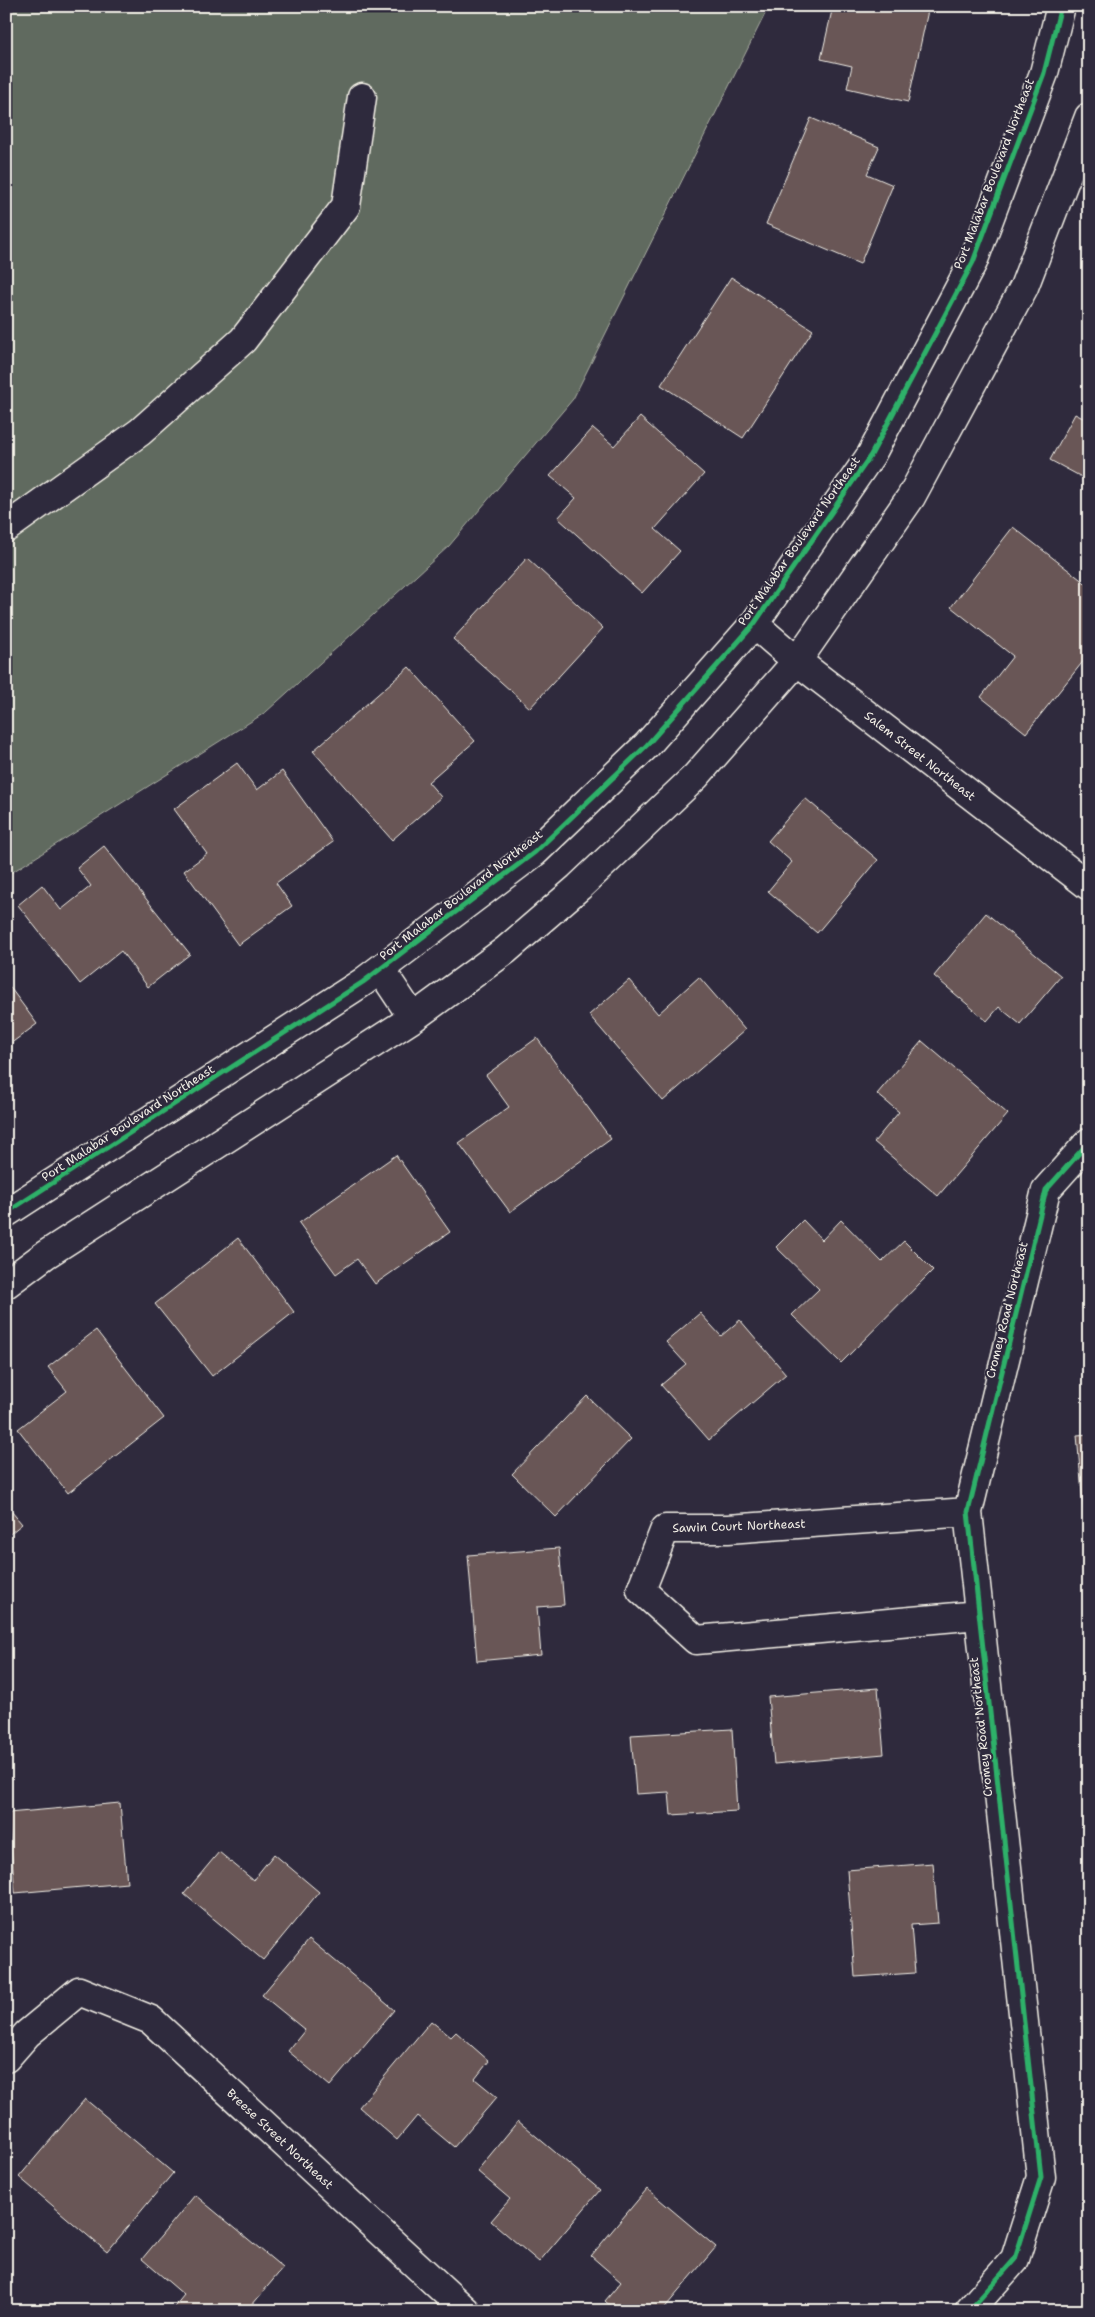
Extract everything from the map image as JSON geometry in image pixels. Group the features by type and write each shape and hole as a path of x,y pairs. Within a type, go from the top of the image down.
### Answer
{"street":[{"name":"Port Malabar Boulevard Northeast","path":"6,1213 381,970 535,852 647,745 754,624 871,455 973,262 1044,73 1061,6"},
{"path":"6,528 140,432 243,340 346,206 362,97"},
{"path":"6,1284 45,1255 413,1018 506,950 579,887 696,776 797,661 911,497 1024,287 1089,117"},
{"name":"Salem Street Northeast","path":"754,624 797,661 1089,886"},
{"path":"381,970 413,1018"},
{"name":"Cromey Road Northeast","path":"968,2311 1015,2259 1041,2177 968,1512 1046,1190 1089,1142"},
{"name":"Sawin Court Northeast","path":"968,1512 728,1529 665,1529 641,1590 696,1640 979,1616"},
{"name":"Breese Street Northeast","path":"6,2058 27,2034 80,1991 150,2020 466,2311"}],"green space":[{"path":"6,6 769,6 573,399 449,546 266,712 6,876"}],"building":[{"path":"833,6 929,6 908,102 847,88 852,66 821,59"},
{"path":"811,118 879,147 867,174 893,185 860,264 766,224"},
{"path":"731,277 813,330 743,438 661,385"},
{"path":"1075,414 1089,421 1089,481 1050,460"},
{"path":"640,417 704,474 655,529 680,551 642,593 558,518 576,498 550,476 593,428 614,446"},
{"path":"1013,527 1089,586 1089,654 1026,733 981,697 1013,656 951,607"},
{"path":"527,558 603,628 530,708 453,639"},
{"path":"409,667 475,741 428,782 441,797 392,840 313,751"},
{"path":"237,763 257,790 282,771 333,842 276,883 292,906 238,945 184,871 207,854 174,809"},
{"path":"805,798 878,860 817,933 768,891 792,862 768,841"},
{"path":"104,846 190,954 148,987 121,951 80,984 18,905 42,885 61,910 91,886 77,868"},
{"path":"986,913 1061,976 1020,1024 999,1007 987,1021 934,976"},
{"path":"699,977 745,1030 663,1101 589,1015 629,980 658,1014"},
{"path":"6,982 37,1024 6,1047"},
{"path":"537,1038 611,1139 510,1212 459,1143 509,1107 486,1075"},
{"path":"922,1041 1008,1114 938,1196 874,1142 899,1112 877,1094"},
{"path":"396,1155 450,1232 375,1284 357,1259 336,1274 299,1223"},
{"path":"803,1220 822,1240 841,1220 882,1262 904,1241 933,1270 841,1363 792,1315 819,1289 776,1247"},
{"path":"238,1238 294,1312 212,1376 155,1304"},
{"path":"700,1313 721,1336 740,1320 786,1374 709,1440 661,1385 686,1364 666,1342"},
{"path":"96,1330 164,1418 68,1493 18,1429 67,1391 48,1367"},
{"path":"587,1396 631,1439 556,1517 512,1474"},
{"path":"1089,1434 1089,1540 1086,1540 1077,1435"},
{"path":"6,1505 22,1524 6,1537"},
{"path":"559,1548 564,1605 537,1607 541,1655 477,1661 468,1555"},
{"path":"878,1688 884,1754 774,1764 768,1697"},
{"path":"732,1729 737,1811 671,1815 669,1792 636,1794 631,1735"},
{"path":"120,1803 127,1883 15,1893 8,1813"},
{"path":"219,1852 253,1880 274,1854 319,1892 263,1960 184,1894"},
{"path":"933,1863 938,1923 911,1925 915,1973 855,1977 847,1870"},
{"path":"309,1939 394,2010 330,2086 288,2051 305,2030 262,1995"},
{"path":"431,2021 451,2037 456,2032 489,2061 475,2079 497,2097 454,2147 417,2116 397,2140 359,2107"},
{"path":"85,2099 173,2173 107,2252 19,2177"},
{"path":"518,2121 600,2190 539,2262 491,2221 510,2199 477,2171"},
{"path":"647,2189 716,2247 662,2311 616,2311 605,2301 621,2282 591,2256"},
{"path":"195,2195 283,2268 247,2311 171,2311 184,2295 142,2259"},
{"path":"766,2304 774,2311 760,2311"}],"cycle path":[{"path":"6,1213 363,982 535,852 647,745 754,624 871,455 973,262 1044,73 1061,6"},
{"path":"969,2311 1015,2259 1041,2177 968,1512 1046,1190 1089,1142"}]}
